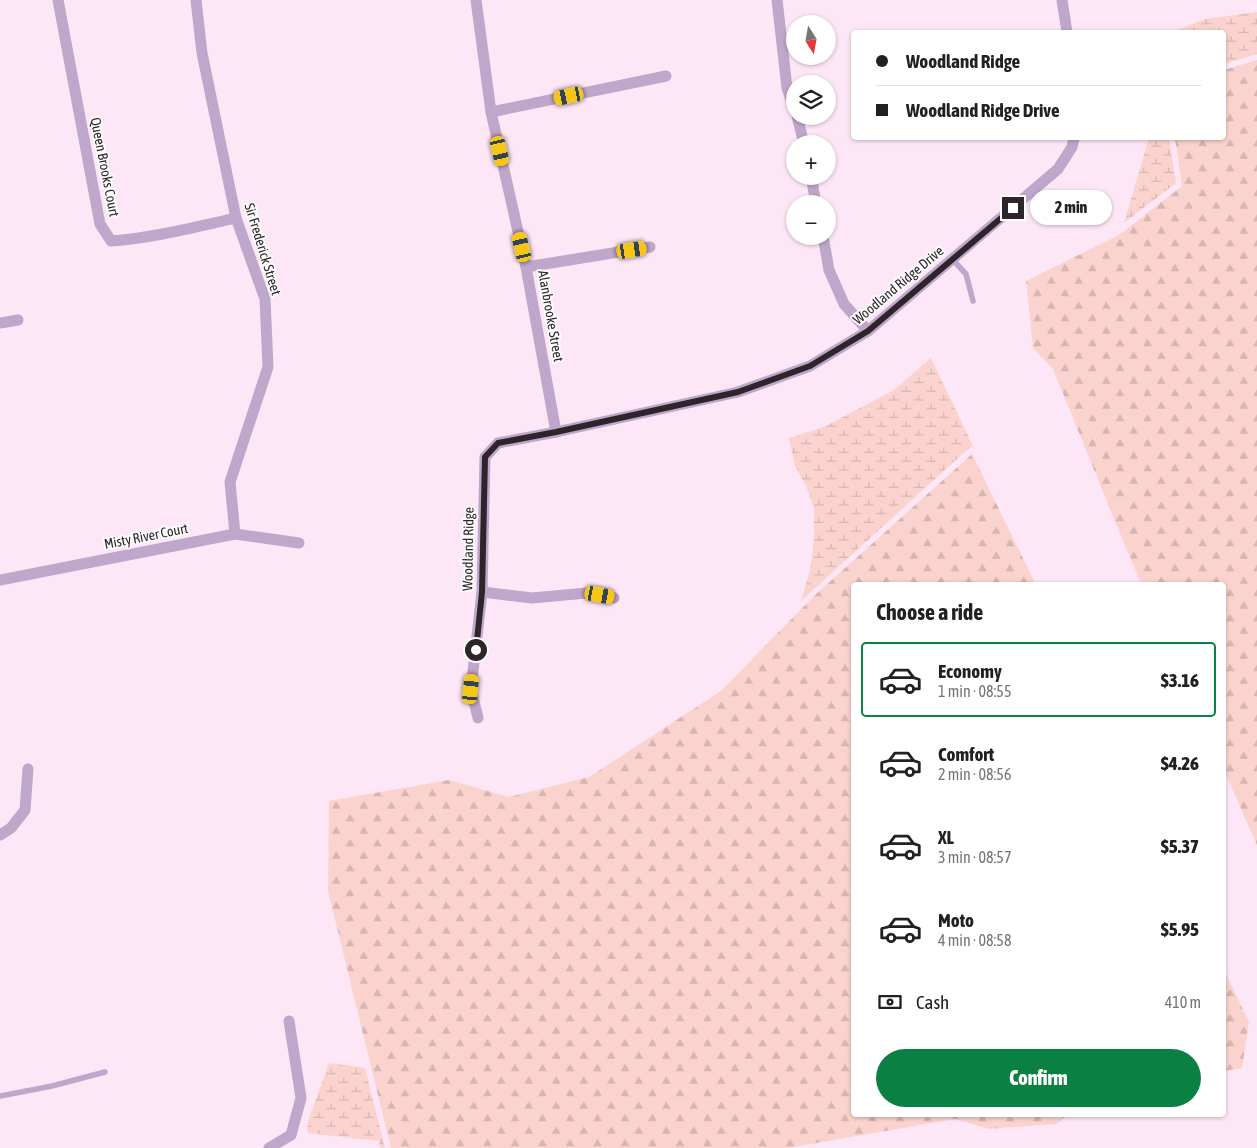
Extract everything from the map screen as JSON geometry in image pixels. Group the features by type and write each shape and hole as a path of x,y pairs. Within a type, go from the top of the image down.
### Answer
{"street":[{"name":"Queen Brooks Court","path":"58,0 100,224 111,241 166,233 236,218"},
{"name":"Sir Frederick Street","path":"196,0 202,53 236,218 265,299 268,367 230,482 235,534"},
{"name":"Alanbrooke Street","path":"476,0 491,112 526,267 556,432"},
{"path":"777,0 786,79"},
{"path":"1062,0 1067,30"},
{"path":"491,112 666,76"},
{"name":"Woodland Ridge Drive","path":"556,432 738,392 810,366 868,331 1058,169 1072,147 1074,140"},
{"path":"825,245 830,270 844,304 868,331"},
{"path":"526,267 650,247"},
{"path":"0,323 18,320"},
{"name":"Woodland Ridge","path":"478,718 471,689 482,592 485,457 498,443 556,432"},
{"name":"Misty River Court","path":"0,580 235,534 299,543"},
{"path":"482,592 532,598 587,593 614,598"},
{"path":"0,835 11,828 25,810 28,770"},
{"path":"269,1148 290,1135 301,1098 289,1021"}],"lane":[{"path":"952,259 966,274 973,301"},
{"path":"0,1096 52,1086 104,1072"}],"green space":[{"path":"1257,12 1257,54 1226,63 1226,30 1177,30 1205,19"},
{"path":"1257,60 1257,845 1226,775 1226,582 1141,582 1053,369 1033,348 1026,281 1119,235 1182,186 1175,140 1226,140 1226,69"},
{"path":"1148,140 1169,140 1176,183 1124,223"},
{"path":"931,358 974,448 968,449 801,601 810,570 814,540 814,508 806,486 795,466 789,438 824,427 894,390"},
{"path":"972,454 1035,582 851,582 851,1117 1065,1117 1057,1124 989,1129 955,1119 788,1148 391,1148 328,891 329,801 449,780 509,797 589,777 721,691 814,596"},
{"path":"1226,974 1249,1022 1242,1068 1226,1071"},
{"path":"329,1063 365,1068 385,1148 380,1148 379,1141 307,1133 308,1121"}],"route":[{"path":"476,650 482,592 485,457 498,443 738,392 810,366 868,331 1013,208"}]}
